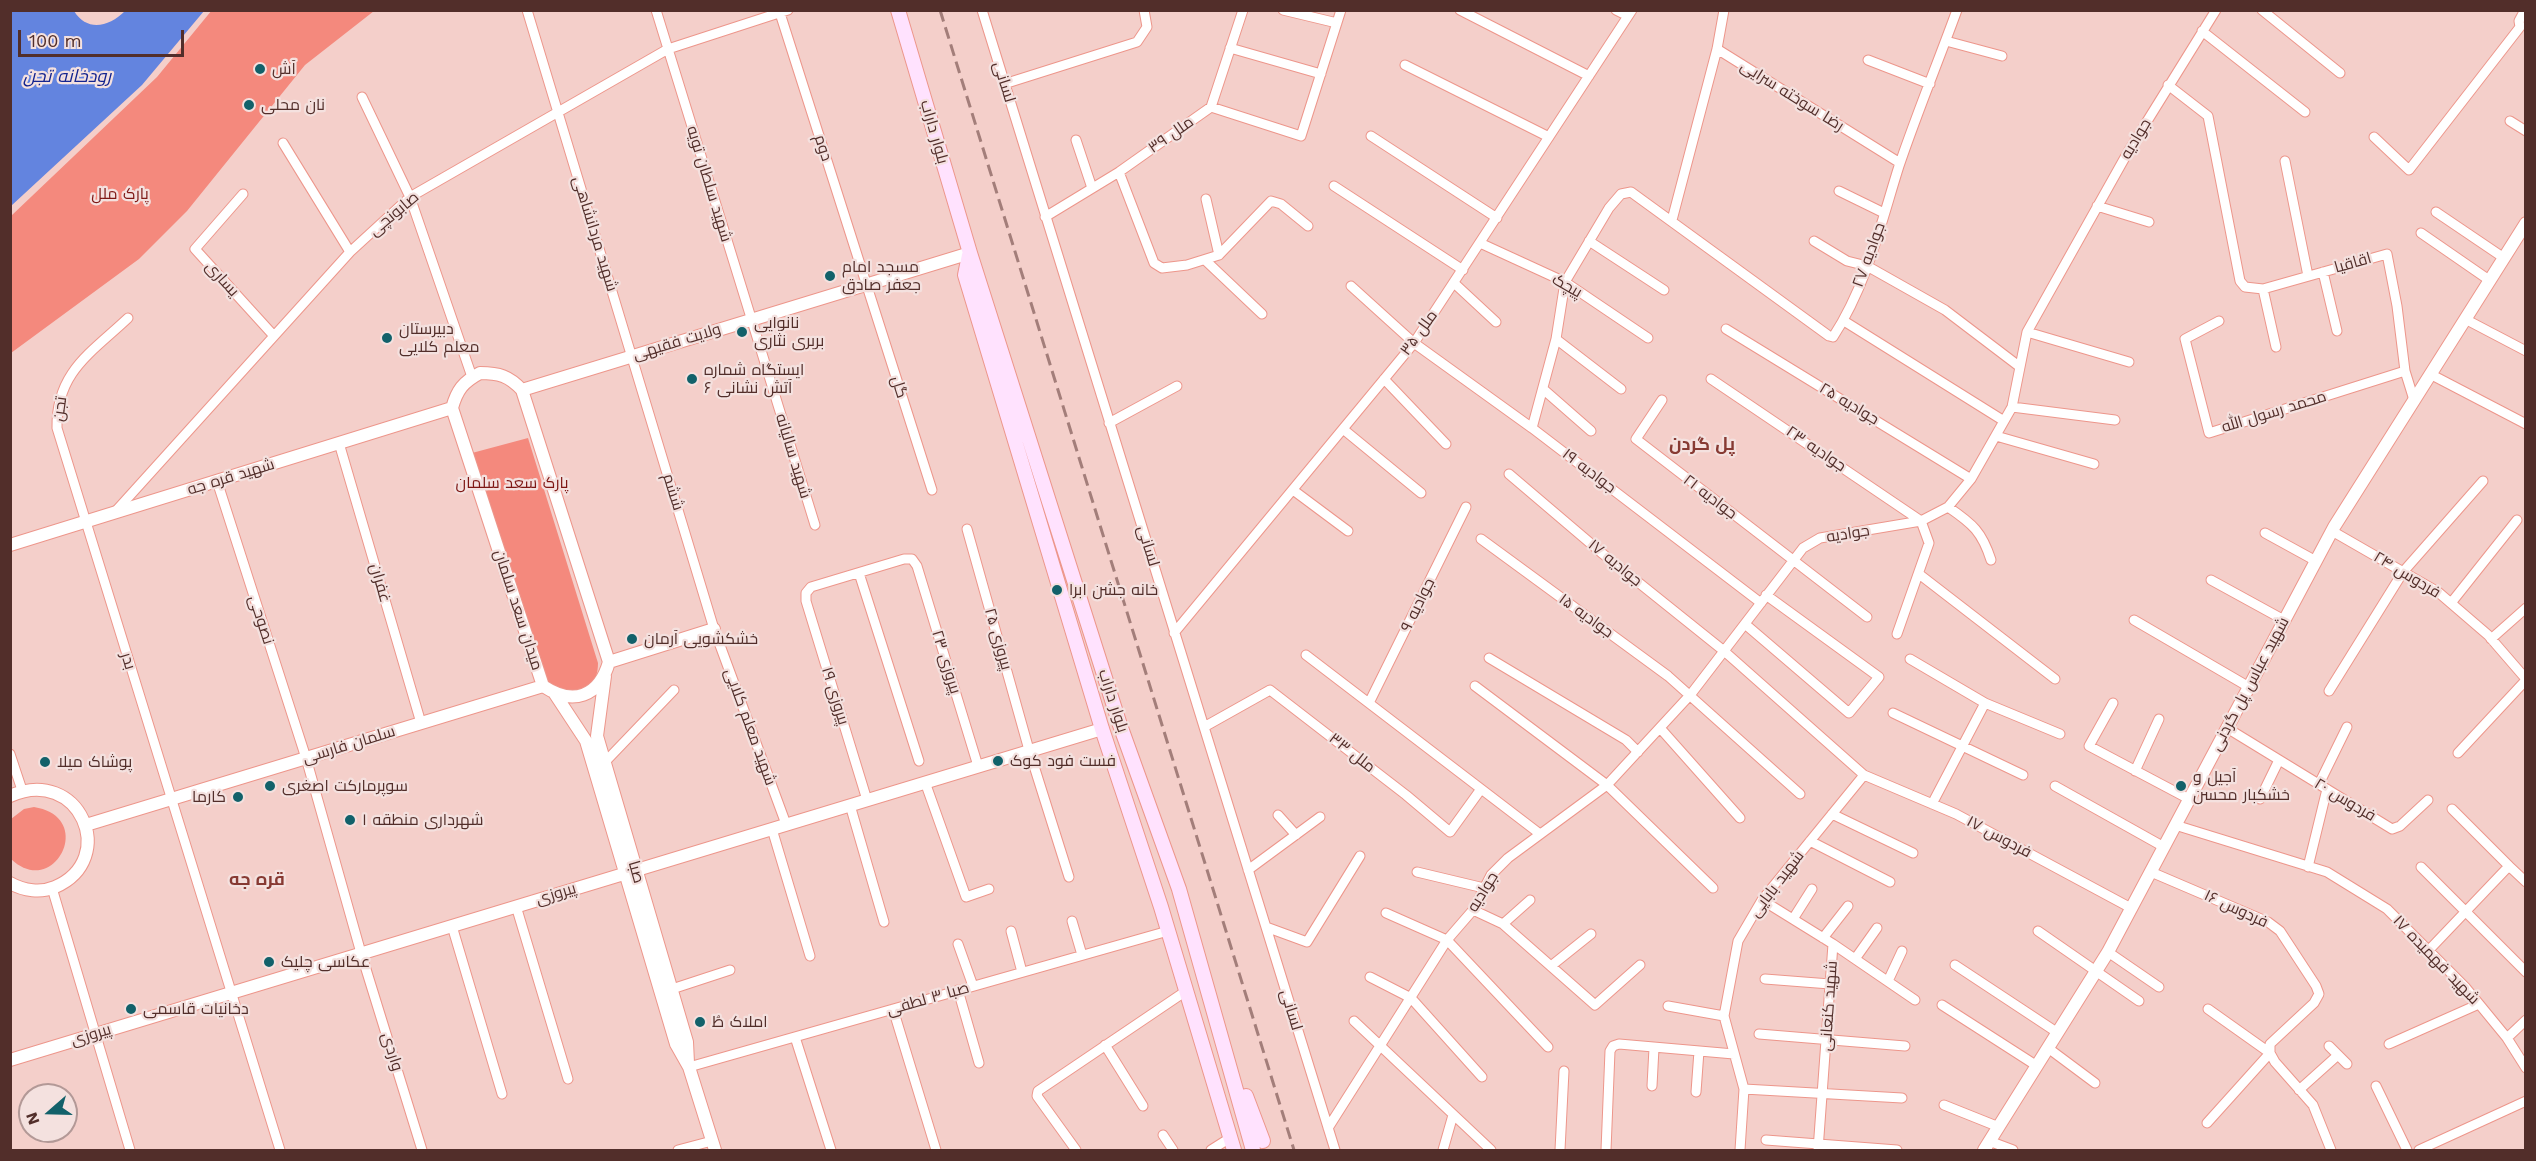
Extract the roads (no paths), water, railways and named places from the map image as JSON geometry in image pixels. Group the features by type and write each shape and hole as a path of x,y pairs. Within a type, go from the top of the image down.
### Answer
{"main road":[{"name":"بلوار داراب","path":"898,10 970,253 1120,725 1182,900 1223,1047 1258,1146"},
{"name":"بلوار داراب","path":"970,253 965,275 1101,729 1161,907 1232,1144"},
{"path":"1161,907 1182,900"},
{"path":"1177,959 1197,954"}],"street":[{"name":"شهید مردانشاهی","path":"527,10 632,356"},
{"name":"شهید سلطان تویه","path":"656,10 751,319"},
{"name":"لسانی","path":"982,10 1335,1150"},
{"path":"1004,84 1137,42 1147,27 1144,10"},
{"name":"ملل ۳۹","path":"1046,217 1119,172 1211,107 1243,10"},
{"path":"1283,10 1337,23"},
{"path":"1211,107 1301,136 1341,10"},
{"path":"1460,10 1590,76"},
{"path":"1616,10 1630,13"},
{"path":"1672,220 1717,49 1724,10"},
{"name":"جوادیه ۲۷","path":"1844,321 1868,266 1900,163 1957,10"},
{"name":"جوادیه","path":"1328,1128 1447,939 1473,910 1491,875 1508,858 1607,785 1691,694 1803,548 1820,538 1921,521 1948,507 1971,479 2012,407 2027,332 2168,85 2216,10"},
{"path":"2262,10 2340,73"},
{"path":"2374,137 2409,170 2523,29 2519,21 2524,10"},
{"name":"صابونچی","path":"114,513 350,252 410,197 668,49 782,11"},
{"name":"دوم","path":"782,11 866,284"},
{"name":"ملل ۳۵","path":"1174,633 1414,343 1630,13"},
{"path":"2202,31 2305,112"},
{"path":"1946,41 2002,56"},
{"path":"1230,48 1321,74"},
{"name":"رضا سوخته سرایی","path":"1717,49 1900,163"},
{"path":"1868,60 1930,84"},
{"path":"1405,65 1549,137"},
{"path":"2168,85 2208,116 2240,281 2245,287 2263,289 2276,347"},
{"path":"362,98 410,197 472,377"},
{"path":"2510,121 2526,131"},
{"path":"1371,136 1497,218"},
{"path":"1076,140 1092,188"},
{"path":"283,143 350,252"},
{"path":"2285,161 2308,276"},
{"path":"1119,172 1154,262 1162,268 1219,255 1270,201 1281,204 1308,226"},
{"path":"1334,186 1463,270"},
{"path":"1839,191 1884,213"},
{"path":"1532,428 1556,339 1565,282 1609,208 1621,194 1630,192 1672,220 1829,336 1833,337 1844,321 2004,421"},
{"name":"یساری","path":"243,194 195,249 274,336"},
{"path":"1206,199 1219,255"},
{"path":"2097,206 2149,222"},
{"path":"2436,212 2504,258"},
{"name":"شهید عباس پل گردنی","path":"1986,1146 2097,972 2332,531 2526,223"},
{"path":"2421,233 2489,280"},
{"path":"1589,241 1664,290"},
{"path":"1814,241 1847,261 1868,266 1945,310 2020,367"},
{"name":"پیچک","path":"1480,243 1565,282 1648,338"},
{"name":"ولایت فقیهی","path":"522,390 970,253"},
{"name":"اقاقیا","path":"2263,289 2387,254 2397,306 2404,371"},
{"path":"1205,260 1262,314"},
{"path":"2323,272 2337,331"},
{"path":"1454,283 1496,322"},
{"name":"گل","path":"866,284 932,490"},
{"name":"جوادیه ۱۹","path":"1351,286 1414,343 1764,599 1879,677 1849,713 1745,624"},
{"name":"تجن","path":"85,522 57,428 59,396 73,370 128,318"},
{"name":"شهید سالیانه","path":"751,319 815,525"},
{"path":"2465,319 2526,351"},
{"name":"محمد رسول الله","path":"2219,321 2185,339 2210,433 2404,371"},
{"name":"جوادیه ۲۵","path":"1726,329 1971,479"},
{"path":"2027,332 2129,362"},
{"path":"1556,339 1621,389"},
{"name":"ششم","path":"632,356 714,629"},
{"path":"2404,371 2414,400"},
{"path":"452,408 456,393 466,381 480,374 496,373 511,379 522,390 609,662 605,676 596,687 584,695 569,697 555,694"},
{"path":"2430,374 2526,424"},
{"path":"1384,379 1446,444"},
{"name":"جوادیه ۲۳","path":"1711,379 1921,521"},
{"path":"1109,423 1177,386"},
{"path":"1543,389 1591,431"},
{"name":"جوادیه ۲۱","path":"1662,400 1635,439 1793,561"},
{"path":"2012,407 2115,420"},
{"name":"شهید قره جه","path":"10,545 452,408"},
{"name":"میدان سعد سلمان","path":"452,408 543,686 555,694"},
{"path":"1343,429 1421,493"},
{"path":"1996,436 2094,464"},
{"name":"غفران","path":"339,443 421,723"},
{"name":"جوادیه ۱۷","path":"1509,474 1603,554 1724,651 1864,775"},
{"name":"نصوحی","path":"217,481 306,758 334,859"},
{"path":"2329,691 2403,572 2483,481"},
{"path":"1293,490 1348,531"},
{"name":"جوادیه ۹","path":"1369,703 1466,507"},
{"path":"1948,507 1962,516 1983,537 1991,560"},
{"path":"2451,603 2517,520"},
{"path":"1897,634 1929,543 1921,521"},
{"name":"بدر","path":"85,522 280,1150"},
{"name":"پیروزی ۲۵","path":"967,529 1029,750 1069,877"},
{"name":"فردوس ۲۴","path":"2332,531 2438,592 2491,639 2526,680"},
{"path":"2265,533 2316,561"},
{"name":"جوادیه ۱۵","path":"1481,539 1691,694 1800,794"},
{"name":"پیروزی ۲۳","path":"859,573 904,559 912,559 917,566 978,766"},
{"path":"1793,561 1867,618"},
{"path":"859,573 919,761"},
{"name":"پیروزی ۱۹","path":"859,573 811,587 806,593 806,601 867,800"},
{"path":"1919,574 2055,679"},
{"path":"2211,580 2284,620"},
{"path":"2491,639 2526,608"},
{"path":"2134,620 2249,687"},
{"path":"609,662 714,629"},
{"name":"شهید معلم کلایی","path":"714,629 786,824"},
{"path":"1306,655 1540,834"},
{"path":"1489,658 1626,740 1638,752"},
{"path":"1911,659 1985,703 2060,734"},
{"name":"صبا","path":"605,676 597,735 629,871 676,1044 689,1067"},
{"path":"2458,753 2526,680"},
{"name":"سلمان فارسی","path":"86,825 543,686"},
{"path":"1475,686 1607,785 1713,888"},
{"path":"605,762 674,690"},
{"name":"ملل ۳۳","path":"1204,727 1270,690 1450,832 1481,789"},
{"name":"صبا","path":"555,694 586,741 629,871 672,989 687,1042 689,1067 713,1146"},
{"path":"1932,804 1985,703"},
{"path":"2114,703 2089,746 2189,800"},
{"path":"1893,713 2023,775"},
{"path":"2135,771 2159,719"},
{"path":"2308,867 2323,787 2347,727"},
{"path":"1660,728 1740,818"},
{"name":"فردوس ۲۰","path":"2227,728 2392,829 2400,826 2428,800"},
{"name":"پیروزی","path":"10,1060 1101,729"},
{"path":"10,754 16,793 48,790 61,795 72,802 86,825 88,838 82,864 64,883 52,888 25,889 10,883"},
{"path":"2260,799 2279,760"},
{"name":"فردوس ۱۷","path":"1864,775 1956,814 2131,908"},
{"name":"شهید بابایی","path":"1740,1150 1744,1089 1724,1016 1738,942 1762,900 1864,775"},
{"path":"926,782 966,897 989,889"},
{"path":"2055,786 2164,847"},
{"path":"849,805 884,922"},
{"path":"2452,809 2526,882"},
{"path":"1832,814 1913,853"},
{"path":"1278,815 1296,835"},
{"path":"1248,870 1320,816"},
{"name":"شهید فهمیده ۱۷","path":"2175,825 2327,872 2387,909 2480,1004 2526,1068"},
{"path":"772,829 810,956"},
{"path":"1810,841 1890,882"},
{"path":"1266,927 1307,942 1360,856"},
{"name":"واردی","path":"334,859 422,1150"},
{"path":"2421,867 2526,972"},
{"path":"2428,951 2509,867"},
{"path":"1417,872 1484,888"},
{"name":"فردوس ۱۶","path":"2151,872 2268,922 2280,931 2319,994 2314,1004 2270,1044 2270,1053"},
{"path":"52,888 130,1150"},
{"path":"1793,919 1812,889"},
{"path":"1503,924 1530,900"},
{"name":"شهید کنعانی","path":"1762,900 1833,944 1818,1148"},
{"path":"516,906 568,1079"},
{"path":"1823,938 1848,906"},
{"path":"1473,910 1503,924 1595,1005 1640,965"},
{"path":"1386,912 1447,939 1548,1047"},
{"path":"1072,921 1082,955"},
{"path":"452,926 502,1094"},
{"path":"1855,959 1877,928"},
{"path":"2038,930 2139,1001"},
{"path":"1011,931 1022,972"},
{"name":"صبا ۳ لطفی","path":"689,1067 1168,931"},
{"path":"1551,966 1591,934"},
{"path":"958,944 973,986"},
{"path":"1833,944 1915,1000"},
{"path":"1888,981 1902,951"},
{"path":"2108,952 2159,987"},
{"path":"1955,965 2058,1033"},
{"path":"672,989 730,970"},
{"path":"1370,976 1411,998 1482,1077"},
{"path":"1765,979 1830,984"},
{"path":"958,990 979,1063"},
{"path":"1076,1150 1037,1096 1038,1091 1186,991"},
{"path":"2389,1044 2480,1004"},
{"path":"1942,1005 2037,1066"},
{"path":"1668,1006 1724,1016"},
{"path":"893,1009 936,1150"},
{"path":"2208,1009 2270,1053 2275,1062 2313,1105 2331,1150"},
{"path":"2506,1038 2526,1020"},
{"path":"1354,1021 1491,1150"},
{"path":"1759,1034 1905,1046"},
{"path":"795,1036 831,1150"},
{"path":"1606,1150 1610,1051 1613,1046 1619,1044 1734,1054"},
{"path":"1105,1045 1143,1106"},
{"path":"2329,1046 2347,1064"},
{"path":"1652,1086 1654,1048"},
{"path":"2048,1048 2095,1083"},
{"path":"1695,1092 1699,1051"},
{"path":"2207,1123 2270,1053"},
{"path":"2299,1090 2338,1055"},
{"path":"1560,1150 1564,1071"},
{"path":"2376,1086 2407,1150"},
{"path":"1744,1089 1902,1098"},
{"path":"2419,1150 2526,1101"},
{"path":"1944,1105 1998,1127"},
{"path":"1443,1150 1453,1115"},
{"path":"1163,1135 1173,1150"},
{"path":"1766,1140 1818,1148 1897,1150"},
{"path":"1211,1150 1232,1144"},
{"path":"678,1150 713,1146"},
{"path":"1986,1146 2013,1150"}],"water":[{"name":"رودخانه تجن","path":"11,10 74,11 85,22 98,25 112,21 125,11 204,11 142,85 11,206"}],"railway":[{"path":"940,10 1294,1150"}],"place":[{"name":"آش","path":"260,69"},
{"name":"نان محلی","path":"249,105"},
{"name":"مسجد امام جعفر صادق","path":"830,276"},
{"name":"نانوایی بربری نثاری","path":"742,332"},
{"name":"دبیرستان معلم کلایی","path":"387,338"},
{"name":"ایستگاه شماره ۶ آتش نشانی","path":"692,379"},
{"name":"خانه جشن ابرا","path":"1057,590"},
{"name":"خشکشویی آرمان","path":"632,639"},
{"name":"فست فود کوک","path":"998,761"},
{"name":"پوشاک میلا","path":"45,762"},
{"name":"سوپرمارکت اصغری","path":"270,786"},
{"name":"آجیل و خشکبار محسن","path":"2181,786"},
{"name":"کارما","path":"238,797"},
{"name":"شهرداری منطقه ۱","path":"350,820"},
{"name":"عکاسی چلیک","path":"269,962"},
{"name":"دخانیات قاسمی","path":"131,1009"},
{"name":"املاک طُ","path":"700,1022"}],"district":[{"name":"پل گردن","path":"1702,445"},
{"name":"قره جه","path":"257,880"}],"park label":[{"name":"پارک ملل","path":"120,194"},
{"name":"پارک سعد سلمان","path":"512,483"}]}
